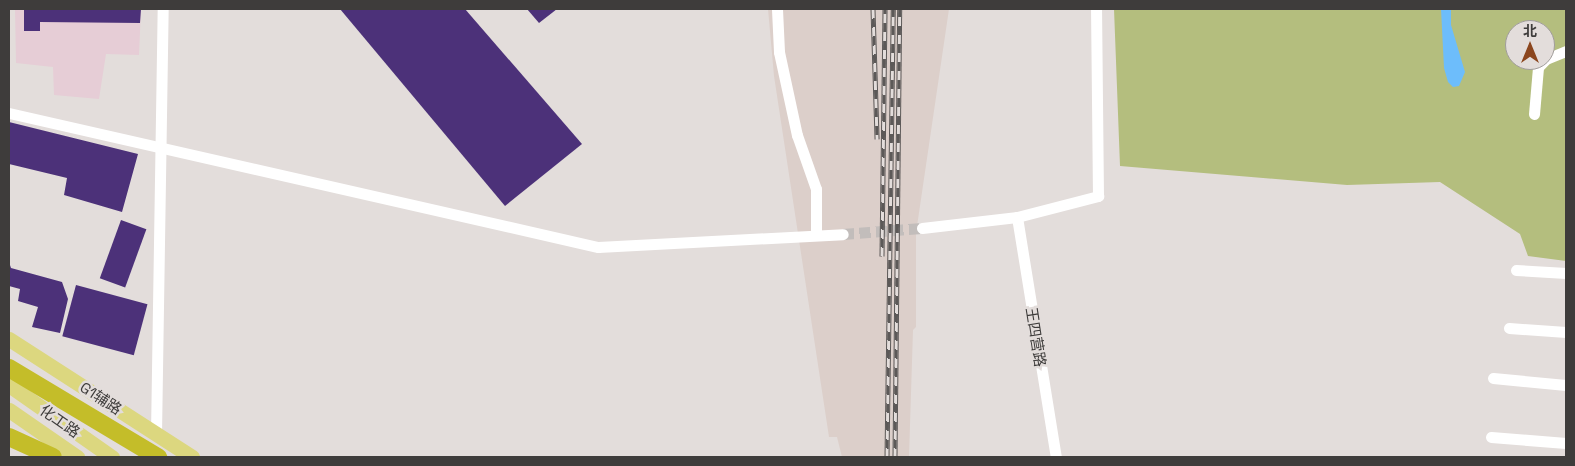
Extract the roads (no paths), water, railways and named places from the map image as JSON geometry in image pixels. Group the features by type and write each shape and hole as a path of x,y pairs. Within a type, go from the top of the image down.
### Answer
{"highway":[{"path":"9,368 158,457"},
{"path":"9,437 53,457"}],"main road":[{"name":"G1辅路","path":"9,339 192,457"},
{"name":"化工路","path":"9,385 112,457"},
{"name":"化工路","path":"9,410 77,457"}],"street":[{"path":"156,434 159,148 163,9"},
{"path":"777,9 779,52 797,135 816,189 816,235"},
{"path":"922,228 1017,217 1098,196 1096,9"},
{"path":"1534,114 1538,67 1546,60 1566,51"},
{"path":"9,113 598,247 843,234"},
{"name":"王四营路","path":"1017,217 1056,457"},
{"path":"1516,270 1566,273"},
{"path":"1509,328 1566,332"},
{"path":"1493,378 1566,385"},
{"path":"1491,437 1566,443"}],"water":[{"path":"1441,9 1451,9 1451,25 1465,72 1459,86 1453,87 1448,82 1444,68"}],"tunnel":[{"path":"843,234 922,228"}],"railway":[{"path":"873,9 877,139"},
{"path":"882,256 885,9"},
{"path":"887,457 893,9"},
{"path":"895,457 900,9"}]}
